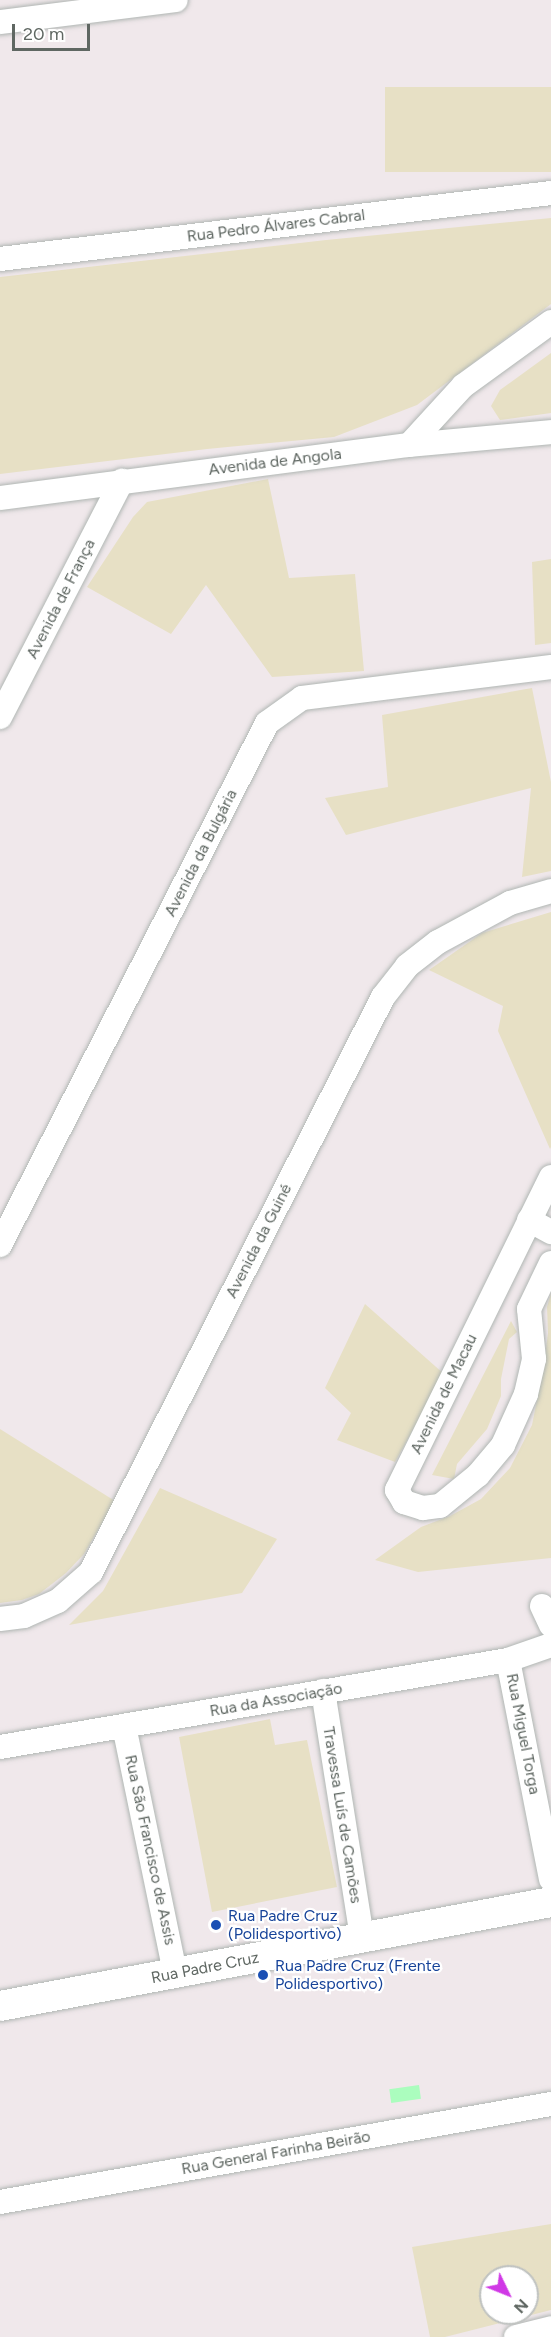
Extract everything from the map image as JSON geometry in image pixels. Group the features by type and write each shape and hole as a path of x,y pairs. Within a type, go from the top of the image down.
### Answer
{"street":[{"path":"0,22 176,0"},
{"name":"Rua Pedro Álvares Cabral","path":"0,259 551,193"},
{"path":"409,445 463,386 551,322"},
{"name":"Avenida de Angola","path":"0,498 409,445 551,432"},
{"name":"Avenida de França","path":"0,717 122,481"},
{"name":"Avenida da Bulgária","path":"0,1245 267,723 302,698 551,667"},
{"name":"Avenida da Guiné","path":"0,1619 24,1616 58,1601 91,1572 383,997 407,966 438,942 510,903 551,891"},
{"name":"Avenida de Macau","path":"528,1309 534,1359 526,1394 503,1445 478,1475 440,1506 423,1508 404,1502 397,1490 551,1177"},
{"path":"529,1220 551,1232"},
{"path":"490,1299 528,1309 551,1263"},
{"name":"Rua da Associação","path":"0,1747 508,1660 551,1645"},
{"name":"Rua Miguel Torga","path":"508,1660 551,1879"},
{"name":"Travessa Luís de Camões","path":"323,1691 362,1938"},
{"name":"Rua São Francisco de Assis","path":"124,1726 175,1973"},
{"name":"Rua Padre Cruz","path":"0,2006 551,1902"},
{"name":"Rua General Farinha Beirão","path":"0,2202 551,2104"},
{"path":"516,2337 551,2328"}],"shaded area":[{"path":"385,87 551,87 551,172 385,172"},
{"path":"551,218 551,304 417,405 334,437 207,449 0,474 0,277 326,240"},
{"path":"551,353 551,413 500,420 491,406 500,390"},
{"path":"268,479 289,578 355,574 364,671 272,677 206,585 171,634 87,587 133,517 147,502"},
{"path":"551,559 551,643 535,645 532,562"},
{"path":"532,688 551,782 551,871 522,877 531,788 346,835 325,798 388,787 382,715"},
{"path":"551,912 550,1149 498,1031 503,1006 429,970 482,933"},
{"path":"551,1293 551,1558 418,1572 375,1560 421,1527 450,1516 481,1499 510,1468 532,1425 543,1370 548,1333 547,1307"},
{"path":"365,1304 444,1374 395,1462 337,1440 351,1413 325,1388"},
{"path":"511,1321 517,1332 509,1339 501,1379 501,1396 487,1429 457,1464 454,1479 432,1475"},
{"path":"0,1429 115,1501 84,1554 66,1573 39,1594 22,1600 0,1603"},
{"path":"160,1488 277,1539 242,1593 69,1625 103,1591"},
{"path":"270,1719 275,1745 307,1740 337,1887 212,1912 179,1737"},
{"path":"419,2085 421,2099 391,2103 389,2089"},
{"path":"551,2224 551,2310 539,2313 539,2265 479,2265 479,2325 492,2325 445,2337 430,2337 412,2247"}],"place":[{"name":"Rua Padre Cruz (Polidesportivo)","path":"216,1925"},
{"name":"Rua Padre Cruz (Frente Polidesportivo)","path":"263,1975"}]}
